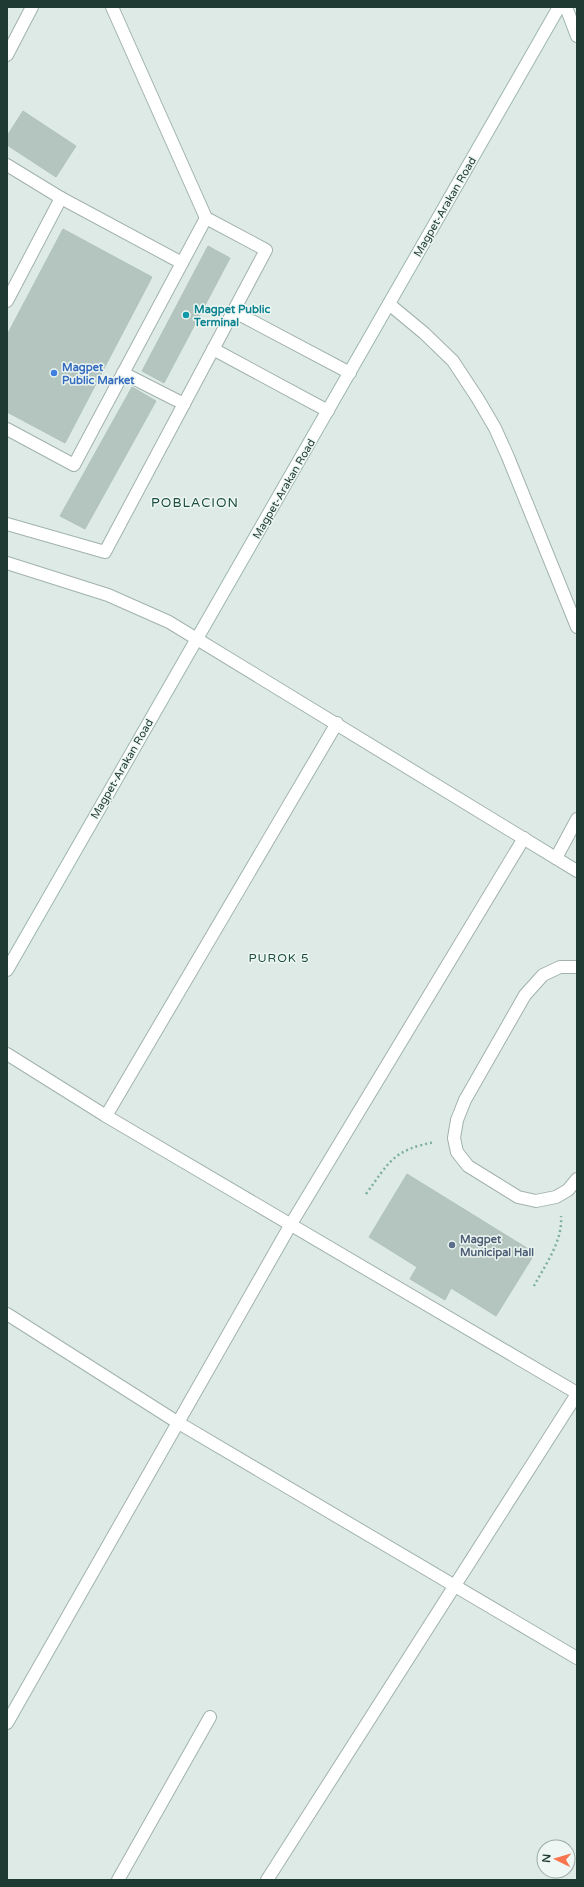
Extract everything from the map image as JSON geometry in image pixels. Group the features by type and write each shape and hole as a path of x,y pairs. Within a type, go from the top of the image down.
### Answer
{"street":[{"path":"7,55 32,7"},
{"path":"7,524 105,552 266,250 206,218 112,7"},
{"name":"Magpet-Arakan Road","path":"7,970 559,7"},
{"path":"566,7 577,36"},
{"path":"7,165 61,198 182,263"},
{"path":"7,301 61,198"},
{"path":"7,429 74,465 206,218"},
{"path":"389,304 424,332 453,361 495,428 577,627"},
{"path":"234,311 350,373"},
{"path":"213,349 328,411"},
{"path":"123,373 184,404"},
{"path":"7,563 108,595 169,622 337,723 577,871"},
{"path":"106,1116 337,723"},
{"path":"556,858 577,819"},
{"path":"7,1723 291,1224 524,838"},
{"path":"577,967 560,967 543,976 525,995 465,1100 457,1120 454,1138 457,1152 468,1166 518,1197 536,1201 556,1198 568,1190 577,1179"},
{"path":"7,1054 106,1116 577,1394 267,1880"},
{"path":"7,1314 177,1422 577,1658"},
{"path":"118,1880 210,1718"}],"path":[{"path":"366,1194 397,1154 417,1145 454,1138"},
{"path":"534,1286 557,1242 560,1230 560,1210 556,1198"}],"building":[{"path":"23,111 76,146 56,177 7,145 7,136"},
{"name":"Magpet Public Market","path":"63,229 152,277 65,443 7,412 7,335"},
{"name":"Magpet Public Terminal","path":"208,246 230,258 164,383 142,371"},
{"path":"132,387 156,401 85,529 60,516"},
{"name":"Magpet Municipal Hall","path":"407,1174 535,1253 496,1316 451,1288 445,1300 410,1279 417,1267 369,1237"}],"place":[{"name":"Magpet Public Terminal","path":"186,315"},
{"name":"Magpet Public Market","path":"54,373"},
{"name":"Magpet Municipal Hall","path":"452,1245"}],"district":[{"name":"POBLACION","path":"195,503"},
{"name":"PUROK 5","path":"279,958"}]}
